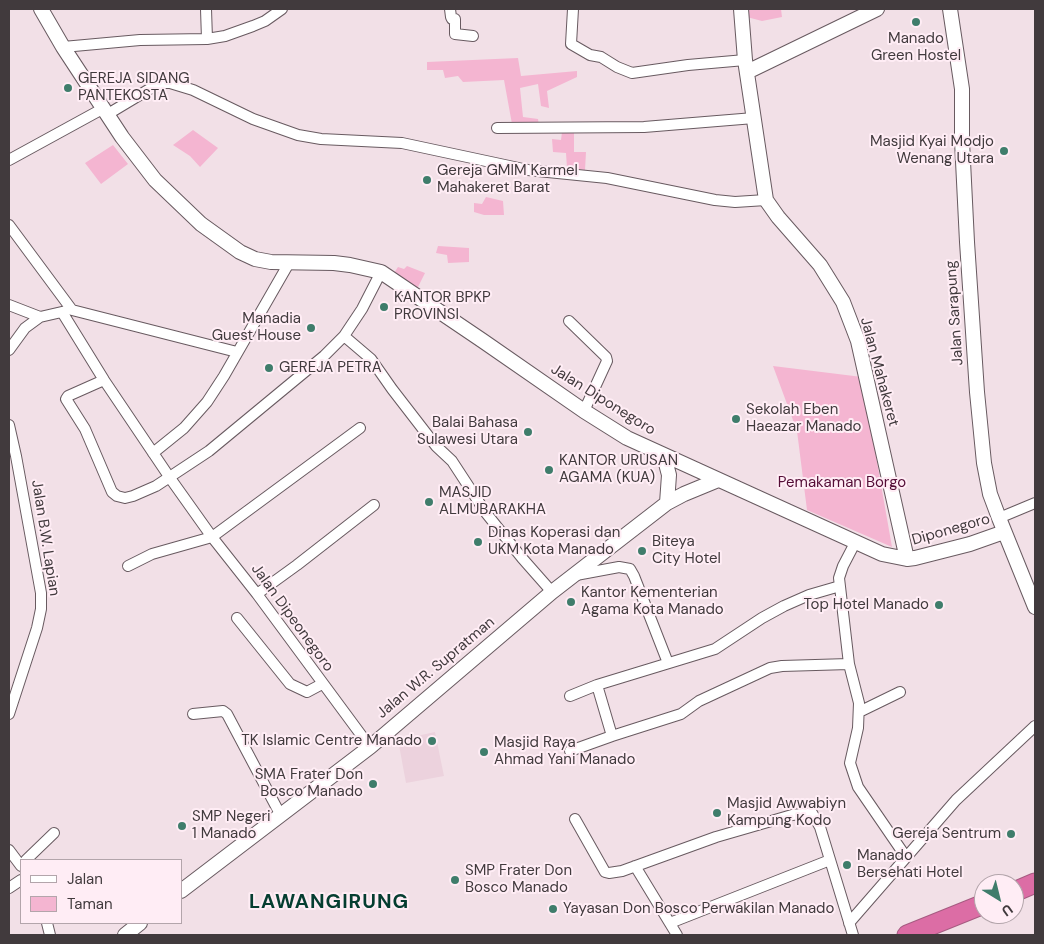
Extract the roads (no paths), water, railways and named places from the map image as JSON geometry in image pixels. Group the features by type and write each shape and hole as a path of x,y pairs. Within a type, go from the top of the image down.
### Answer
{"highway":[{"path":"907,935 974,908"}],"street":[{"name":"Jalan Diponegoro","path":"41,9 63,47 122,137 156,180 201,224 240,252 255,259 288,263 342,264 381,272 584,411 628,438 882,554 907,559"},
{"path":"206,9 207,39"},
{"path":"63,47 140,40 207,39 225,36 253,26 282,9"},
{"path":"450,9 451,17 455,19 455,34 474,36"},
{"path":"572,9 571,44 590,55 601,57 617,67 632,73 688,65 746,66 877,9"},
{"name":"Jalan Mahakeret","path":"741,9 746,66 766,200 778,217 820,265 843,302 858,341 907,559"},
{"name":"Jalan Sarapung","path":"950,9 962,89 964,178 977,392 987,478 1004,532 1035,607"},
{"path":"9,160 153,87 170,84 193,90 253,119 304,136 321,139 402,143 528,170 607,178 715,200 736,202 766,200"},
{"path":"497,128 644,127 754,118"},
{"name":"Jalan Dipeonegoro","path":"9,225 67,311 104,380 170,478 370,747"},
{"path":"153,453 184,428 207,402 224,376 288,263"},
{"path":"104,380 68,396 66,399 85,429 112,492 117,496 125,498 152,489 210,451 324,356 344,336 362,309 381,272"},
{"path":"9,305 40,317"},
{"path":"9,350 25,328 40,317 67,311 237,352"},
{"path":"569,321 606,357 607,361 584,411"},
{"path":"344,336 371,359 392,390 436,446 452,461 486,513 552,592"},
{"name":"Jalan B.W. Lapian","path":"9,425 12,457 41,593 41,609 37,628 9,712"},
{"path":"128,566 152,554 212,537 360,428"},
{"path":"664,456 668,475 667,503"},
{"name":"Jalan W.R. Supratman","path":"182,890 370,747 552,592 667,503 718,480"},
{"path":"999,518 1035,502"},
{"path":"257,594 374,505"},
{"name":"Diponegoro","path":"907,559 970,544 1004,532"},
{"path":"856,541 839,578 849,664 859,703 858,728 850,763 858,787 906,857"},
{"path":"574,576 619,567 630,569 668,663"},
{"path":"570,696 597,685 715,649 784,606 809,595 840,586"},
{"path":"237,618 290,684 307,692 322,684"},
{"path":"570,751 681,714 699,701 770,668 849,664"},
{"path":"597,685 612,736"},
{"path":"859,712 900,692"},
{"path":"193,714 223,711 227,714 280,814"},
{"path":"849,923 956,800 1035,726"},
{"path":"575,818 605,872 610,873 622,871 716,837 792,815 812,813 820,827 853,935"},
{"path":"27,859 54,833"},
{"path":"9,850 20,864"},
{"path":"670,923 830,860"},
{"path":"635,866 677,935"},
{"path":"9,888 20,881"},
{"path":"125,935 139,924"}],"place":[{"name":"Manado Green Hostel","path":"916,22"},
{"name":"GEREJA SIDANG PANTEKOSTA","path":"68,88"},
{"name":"Masjid Kyai Modjo Wenang Utara","path":"1004,151"},
{"name":"Gereja GMIM Karmel Mahakeret Barat","path":"427,180"},
{"name":"KANTOR BPKP PROVINSI","path":"384,307"},
{"name":"Manadia Guest House","path":"311,328"},
{"name":"GEREJA PETRA","path":"269,368"},
{"name":"Sekolah Eben Haeazar Manado","path":"736,419"},
{"name":"Balai Bahasa Sulawesi Utara","path":"528,432"},
{"name":"KANTOR URUSAN AGAMA (KUA)","path":"549,470"},
{"name":"MASJID ALMUBARAKHA","path":"429,502"},
{"name":"Dinas Koperasi dan UKM Kota Manado","path":"478,542"},
{"name":"Biteya City Hotel","path":"642,551"},
{"name":"Kantor Kementerian Agama Kota Manado","path":"571,602"},
{"name":"Top Hotel Manado","path":"939,605"},
{"name":"TK Islamic Centre Manado","path":"432,741"},
{"name":"Masjid Raya Ahmad Yani Manado","path":"484,752"},
{"name":"SMA Frater Don Bosco Manado","path":"373,784"},
{"name":"Masjid Awwabiyn Kampung Kodo","path":"717,813"},
{"name":"SMP Negeri 1 Manado","path":"182,826"},
{"name":"Gereja Sentrum","path":"1011,834"},
{"name":"Manado Bersehati Hotel","path":"847,865"},
{"name":"SMP Frater Don Bosco Manado","path":"455,880"},
{"name":"Yayasan Don Bosco Perwakilan Manado","path":"553,909"}],"district":[{"name":"LAWANGIRUNG","path":"329,903"}],"park label":[{"name":"Pemakaman Borgo","path":"842,483"}]}
